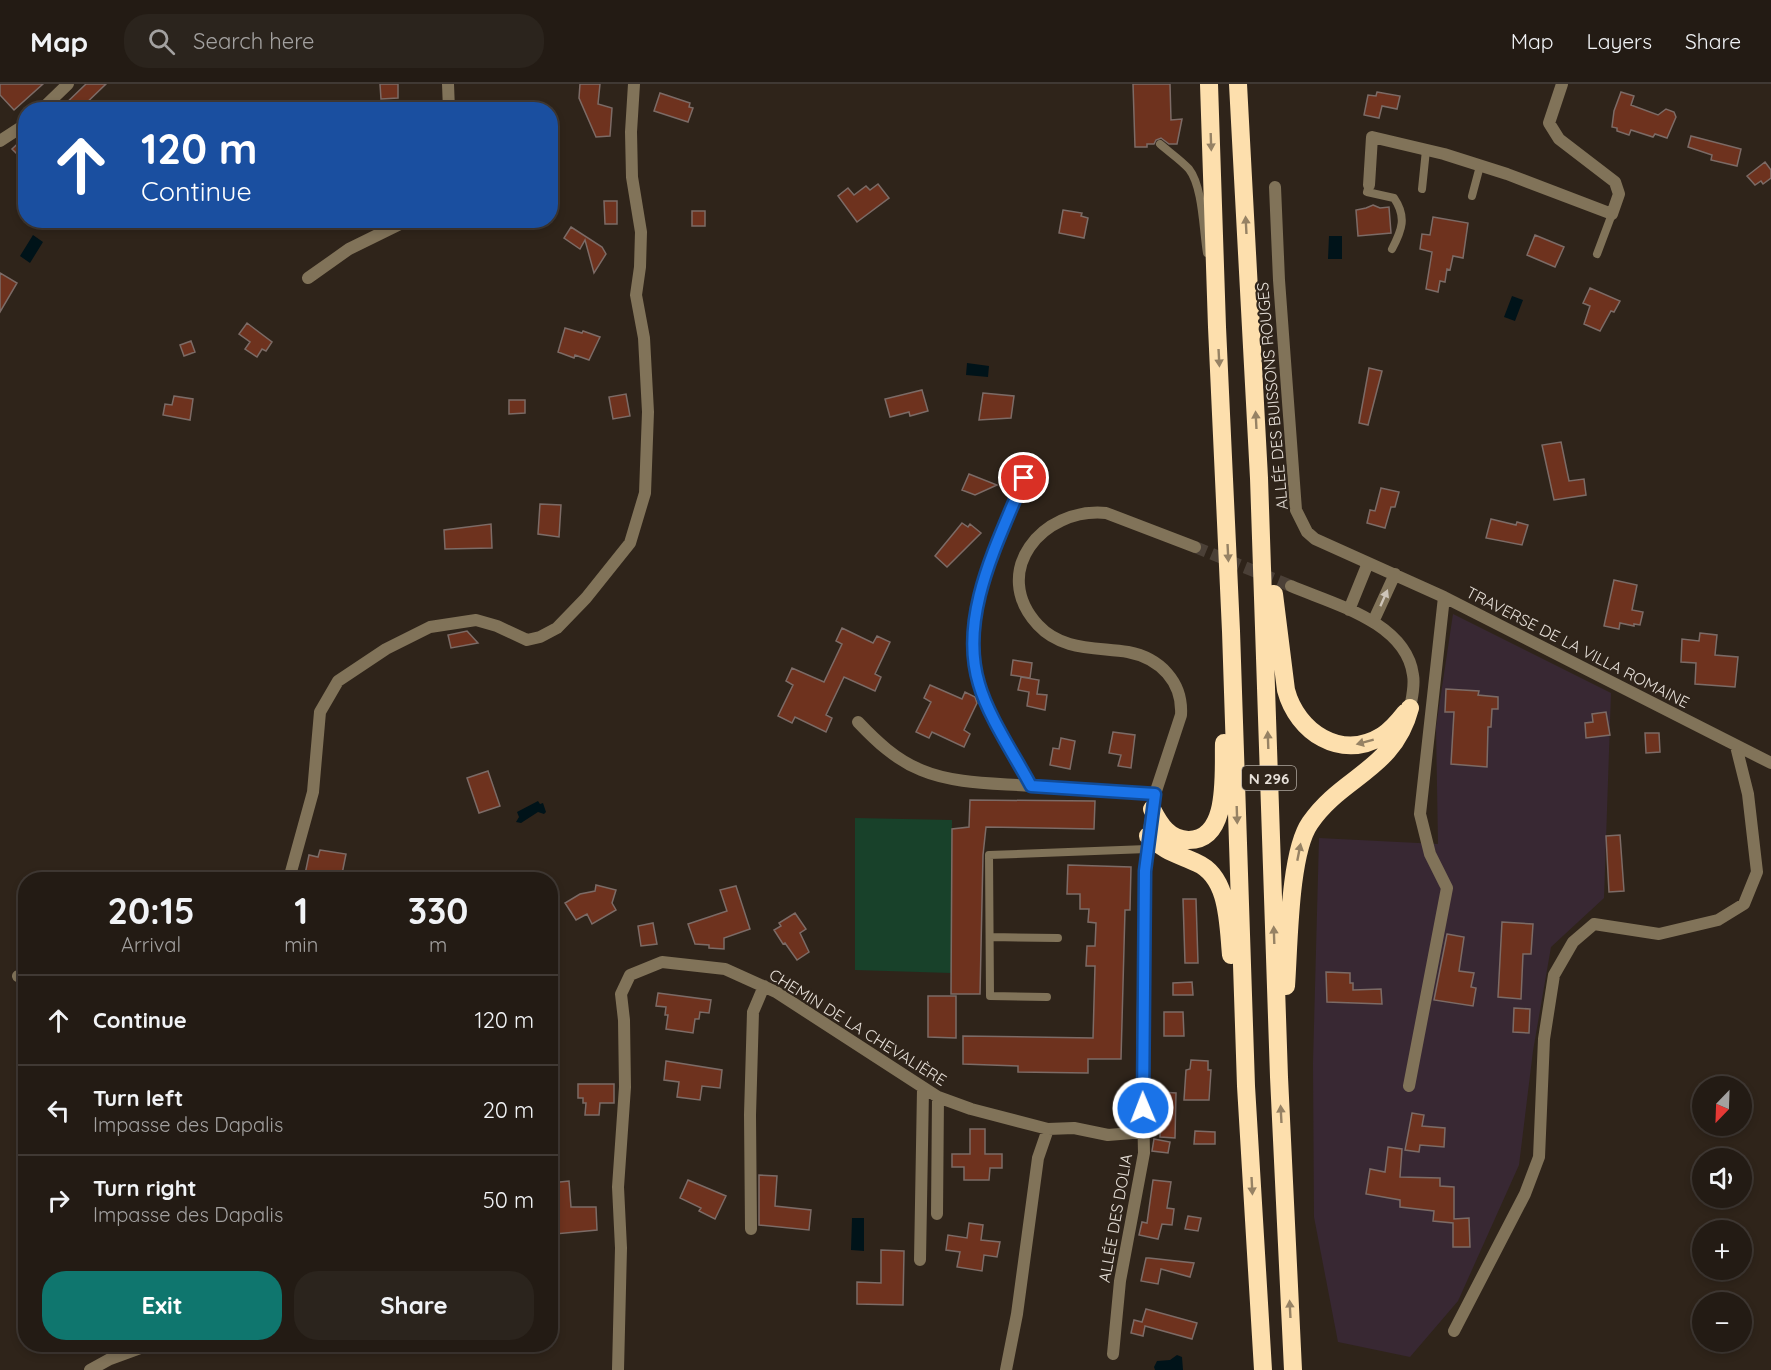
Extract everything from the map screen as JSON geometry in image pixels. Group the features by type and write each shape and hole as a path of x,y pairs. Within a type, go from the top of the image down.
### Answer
{"highway":[{"name":"N 296","path":"1209,84 1231,631 1246,1086 1261,1370"},
{"name":"N 296","path":"1238,84 1260,478 1279,1077 1293,1369"},
{"name":"N 296","path":"1260,478 1284,675 1290,702 1297,717 1318,736 1345,745 1364,743 1384,735 1410,708"},
{"path":"1153,802 1163,829 1183,840 1197,840 1214,828 1218,819 1231,631"},
{"path":"1279,1077 1294,885 1302,838 1309,824 1327,803 1375,764 1396,743 1406,723 1410,708"},
{"path":"1147,842 1197,863 1208,869 1217,879 1222,892 1228,929 1246,1086"}],"street":[{"path":"49,102 68,84"},
{"path":"448,84 449,102"},
{"path":"291,872 313,792 320,712 338,681 386,649 430,627 476,620 497,626 527,640 540,637 557,628 586,598 630,543 645,493 648,412 644,338 636,296 640,267 640,232 632,177 631,132 634,84"},
{"path":"1369,185 1372,137 1480,166 1612,214 1619,194 1615,182 1559,139 1549,123 1562,84"},
{"path":"0,141 18,129"},
{"name":"ALLÉE DES BUISSONS ROUGES","path":"1275,187 1280,292 1296,510 1300,520 1315,539 1368,563"},
{"path":"308,278 349,249 392,228"},
{"path":"1024,478 982,585 975,610 974,639 978,682 984,699 1031,786"},
{"name":"ALLÉE DES DOLIA","path":"1113,1353 1120,1281 1144,1153 1142,1060 1147,842 1153,802 1181,716 1182,704 1174,681 1164,669 1148,659 1128,652 1080,648 1054,637 1039,627 1027,612 1020,592 1018,576 1025,555 1041,533 1058,520 1072,515 1092,512 1106,513 1195,547"},
{"path":"1349,610 1368,563"},
{"name":"TRAVERSE DE LA VILLA ROMAINE","path":"1368,563 1444,597 1771,763"},
{"path":"1373,622 1395,574"},
{"path":"1291,586 1373,622 1402,645 1409,659 1414,688 1410,708"},
{"path":"1409,1086 1447,888 1430,854 1420,814 1444,597"},
{"path":"858,722 877,742 902,761 937,776 1153,802"},
{"path":"1454,1331 1525,1194 1539,1157 1544,1039 1554,975 1573,942 1594,924 1659,934 1718,920 1744,904 1758,872 1748,794 1736,746"},
{"name":"CHEMIN DE LA CHEVALIÈRE","path":"618,1370 621,1248 618,1186 625,1088 624,1020 621,994 630,975 662,962 725,969 776,992 938,1097 971,1109 1048,1129 1074,1128 1108,1135 1144,1132"},
{"path":"751,1229 750,1115 753,1012 764,986"},
{"path":"920,1260 923,1089"},
{"path":"937,1214 938,1097"},
{"path":"1006,1370 1017,1314 1038,1158 1048,1129"},
{"path":"90,1370 129,1352"}],"lane":[{"path":"1160,144 1188,169 1197,188 1217,327"},
{"path":"1422,189 1426,150"},
{"path":"1472,196 1480,166"},
{"path":"1369,185 1367,192 1394,198 1402,209 1401,232 1392,249"},
{"path":"1597,254 1612,214"},
{"path":"1047,997 990,996 989,855 1147,842"},
{"path":"990,937 1058,938"}],"shaded area":[{"path":"33,235 43,242 30,263 20,256"},
{"path":"1329,236 1342,236 1342,259 1328,259"},
{"path":"1512,296 1523,300 1515,321 1504,317"},
{"path":"967,363 989,366 988,377 966,375"},
{"path":"1453,614 1611,693 1604,898 1551,947 1533,1051 1519,1165 1458,1301 1410,1357 1338,1342 1314,1217 1313,1063 1319,838 1438,844 1436,727"},
{"path":"538,801 540,804 543,803 546,812 544,814 538,812 521,823 516,822 519,817 517,812"},
{"path":"852,1218 864,1218 864,1251 851,1250"},
{"path":"1177,1355 1182,1357 1183,1370 1155,1370 1157,1361 1170,1360"}],"green space":[{"path":"855,818 952,820 951,973 855,970"}],"building":[{"path":"0,84 43,84 23,102 18,102 18,106 14,110 0,95"},
{"path":"86,84 106,84 87,102 67,102"},
{"path":"380,84 398,84 398,98 381,99"},
{"path":"580,84 600,84 598,104 612,108 610,136 596,137 579,98"},
{"path":"1133,84 1170,84 1171,120 1182,119 1177,144 1169,144 1161,138 1154,144 1147,144 1147,147 1135,147"},
{"path":"1377,92 1400,96 1397,109 1382,106 1379,118 1364,115 1368,95 1376,96"},
{"path":"1621,92 1634,96 1631,105 1658,115 1666,109 1674,112 1676,117 1667,138 1655,134 1653,137 1631,130 1629,135 1612,127 1614,111"},
{"path":"660,93 690,103 689,107 693,108 688,122 654,111"},
{"path":"1691,136 1741,149 1737,166 1711,160 1712,155 1688,147"},
{"path":"18,143 18,155 12,149"},
{"path":"1765,162 1771,170 1771,178 1763,184 1761,181 1755,185 1747,176"},
{"path":"878,184 889,198 857,222 838,196 848,188 854,195 866,186 870,190"},
{"path":"604,201 617,201 617,224 605,224"},
{"path":"1373,205 1380,208 1389,207 1391,233 1358,236 1356,210"},
{"path":"1063,210 1082,213 1081,216 1088,218 1084,238 1059,233"},
{"path":"692,211 705,211 705,226 692,226"},
{"path":"1433,217 1468,223 1463,258 1453,256 1450,270 1447,269 1445,282 1440,281 1438,292 1426,289 1432,252 1420,249 1422,234 1430,235"},
{"path":"571,227 602,247 606,254 594,273 585,240 580,249 564,238"},
{"path":"1535,235 1564,247 1555,267 1527,255"},
{"path":"0,273 17,283 0,312"},
{"path":"1590,288 1620,301 1614,312 1611,311 1600,331 1584,324 1590,306 1583,303"},
{"path":"247,323 272,342 266,351 262,349 257,357 245,349 250,342 239,334"},
{"path":"565,328 600,337 589,360 575,355 574,358 558,352"},
{"path":"191,341 195,352 184,356 180,345"},
{"path":"1369,368 1382,371 1368,425 1359,423"},
{"path":"922,390 928,411 910,416 909,412 890,417 885,399"},
{"path":"983,393 1014,396 1011,418 979,420"},
{"path":"626,394 630,416 613,419 609,397"},
{"path":"174,396 193,399 190,420 163,415 165,404 172,405"},
{"path":"509,400 525,400 525,413 509,414"},
{"path":"1561,442 1569,481 1584,479 1586,495 1554,500 1542,445"},
{"path":"969,474 997,485 975,495 962,490"},
{"path":"1381,488 1399,492 1395,507 1391,507 1385,528 1367,523 1370,510 1375,511"},
{"path":"540,504 561,505 559,537 538,534"},
{"path":"1491,519 1516,525 1517,522 1528,525 1522,545 1486,538"},
{"path":"962,523 968,527 970,524 981,533 947,567 935,556"},
{"path":"491,524 492,548 445,549 444,530"},
{"path":"1614,580 1637,585 1632,610 1643,612 1640,625 1620,623 1619,629 1604,626"},
{"path":"842,628 873,643 877,636 890,642 875,674 881,677 875,691 844,677 826,715 832,718 826,732 795,717 792,723 778,716 793,685 786,681 792,668 824,682 842,644 836,641"},
{"path":"467,631 478,643 451,648 448,635"},
{"path":"1700,633 1717,635 1715,655 1738,657 1735,687 1695,684 1696,663 1681,662 1682,639 1699,641"},
{"path":"1013,660 1032,663 1030,678 1011,675"},
{"path":"1021,677 1039,680 1037,694 1047,695 1045,710 1027,706 1029,692 1018,690"},
{"path":"930,685 962,699 965,692 975,697 977,703 964,730 970,734 964,747 932,732 929,738 916,732 931,702 924,698"},
{"path":"1446,689 1479,691 1478,695 1498,697 1498,709 1492,709 1491,727 1488,727 1487,767 1451,764 1454,712 1445,712"},
{"path":"1606,712 1610,735 1586,738 1585,723 1593,722 1592,714"},
{"path":"1113,732 1135,735 1131,768 1118,766 1121,755 1109,753"},
{"path":"1645,733 1659,733 1660,752 1646,753"},
{"path":"1061,738 1075,741 1070,769 1050,765 1053,748 1059,749"},
{"path":"488,771 500,806 479,813 467,778"},
{"path":"970,800 1095,801 1094,829 986,827 983,855 980,994 951,994 952,829 969,827"},
{"path":"1620,835 1624,891 1609,892 1606,836"},
{"path":"320,850 346,854 342,872 305,872 309,855 318,857"},
{"path":"1068,865 1131,867 1130,910 1125,910 1121,1059 1088,1059 1088,1073 1018,1072 1018,1066 963,1064 963,1036 1093,1038 1095,966 1086,966 1087,946 1095,946 1096,923 1088,922 1089,909 1080,909 1080,894 1067,894"},
{"path":"596,885 616,890 612,903 616,910 592,924 587,914 576,920 565,903 580,894 595,891"},
{"path":"736,886 750,929 724,938 724,949 695,944 688,924 727,911 720,890"},
{"path":"1183,899 1196,899 1198,963 1185,963"},
{"path":"795,913 806,929 800,933 809,952 797,960 774,930 781,926 779,923"},
{"path":"1502,922 1533,924 1531,954 1523,954 1521,999 1498,997"},
{"path":"653,923 657,944 641,946 638,926"},
{"path":"1447,934 1464,937 1459,971 1474,973 1471,987 1476,988 1473,1006 1434,1000"},
{"path":"1326,972 1350,973 1353,990 1381,989 1382,1004 1327,1002"},
{"path":"1192,982 1193,995 1173,995 1173,983"},
{"path":"658,993 711,1000 709,1013 700,1012 699,1019 695,1019 693,1033 666,1029 668,1015 665,1015 666,1007 656,1006"},
{"path":"928,996 956,996 956,1038 928,1037"},
{"path":"1514,1008 1530,1009 1529,1033 1513,1032"},
{"path":"1164,1012 1183,1012 1184,1036 1164,1036"},
{"path":"1191,1060 1208,1061 1208,1070 1211,1070 1209,1100 1184,1100 1186,1070 1190,1069"},
{"path":"666,1061 722,1070 720,1088 702,1086 700,1100 677,1097 679,1082 664,1080"},
{"path":"578,1084 614,1084 614,1103 600,1103 599,1115 585,1115 586,1103 583,1103 583,1098 578,1098"},
{"path":"1161,1092 1176,1093 1175,1138 1160,1137"},
{"path":"1412,1113 1424,1115 1422,1126 1445,1128 1444,1147 1420,1145 1419,1152 1405,1150"},
{"path":"970,1129 985,1129 985,1154 1002,1154 1002,1168 990,1168 989,1180 964,1180 964,1167 952,1167 952,1154 970,1154"},
{"path":"1195,1131 1215,1132 1215,1144 1194,1144"},
{"path":"1154,1139 1170,1142 1168,1153 1152,1151"},
{"path":"1388,1147 1402,1149 1400,1177 1440,1178 1440,1186 1454,1187 1454,1219 1469,1218 1470,1247 1453,1247 1453,1223 1433,1221 1434,1211 1400,1207 1400,1200 1366,1194 1370,1169 1385,1172"},
{"path":"759,1175 777,1176 775,1206 811,1210 809,1230 759,1225"},
{"path":"688,1180 726,1196 715,1219 699,1211 701,1208 680,1198"},
{"path":"1153,1180 1171,1182 1167,1208 1174,1209 1172,1225 1162,1224 1158,1239 1139,1235 1142,1222 1147,1223"},
{"path":"569,1181 571,1207 596,1207 597,1230 558,1234 558,1182"},
{"path":"1188,1216 1201,1218 1198,1231 1185,1229"},
{"path":"969,1223 983,1225 981,1240 1000,1242 997,1257 984,1255 982,1271 957,1267 960,1252 946,1250 948,1235 967,1238"},
{"path":"881,1250 904,1251 903,1305 857,1304 857,1282 881,1283"},
{"path":"1146,1258 1194,1263 1190,1277 1161,1269 1158,1284 1141,1281"},
{"path":"1146,1309 1197,1323 1192,1339 1145,1326 1143,1336 1131,1333 1134,1320 1142,1322"}],"tunnel":[{"path":"1195,547 1291,586"}],"route":[{"path":"1024,478 982,585 975,610 974,639 978,682 984,699 1031,786 1155,794 1145,871 1143,1108"}]}
